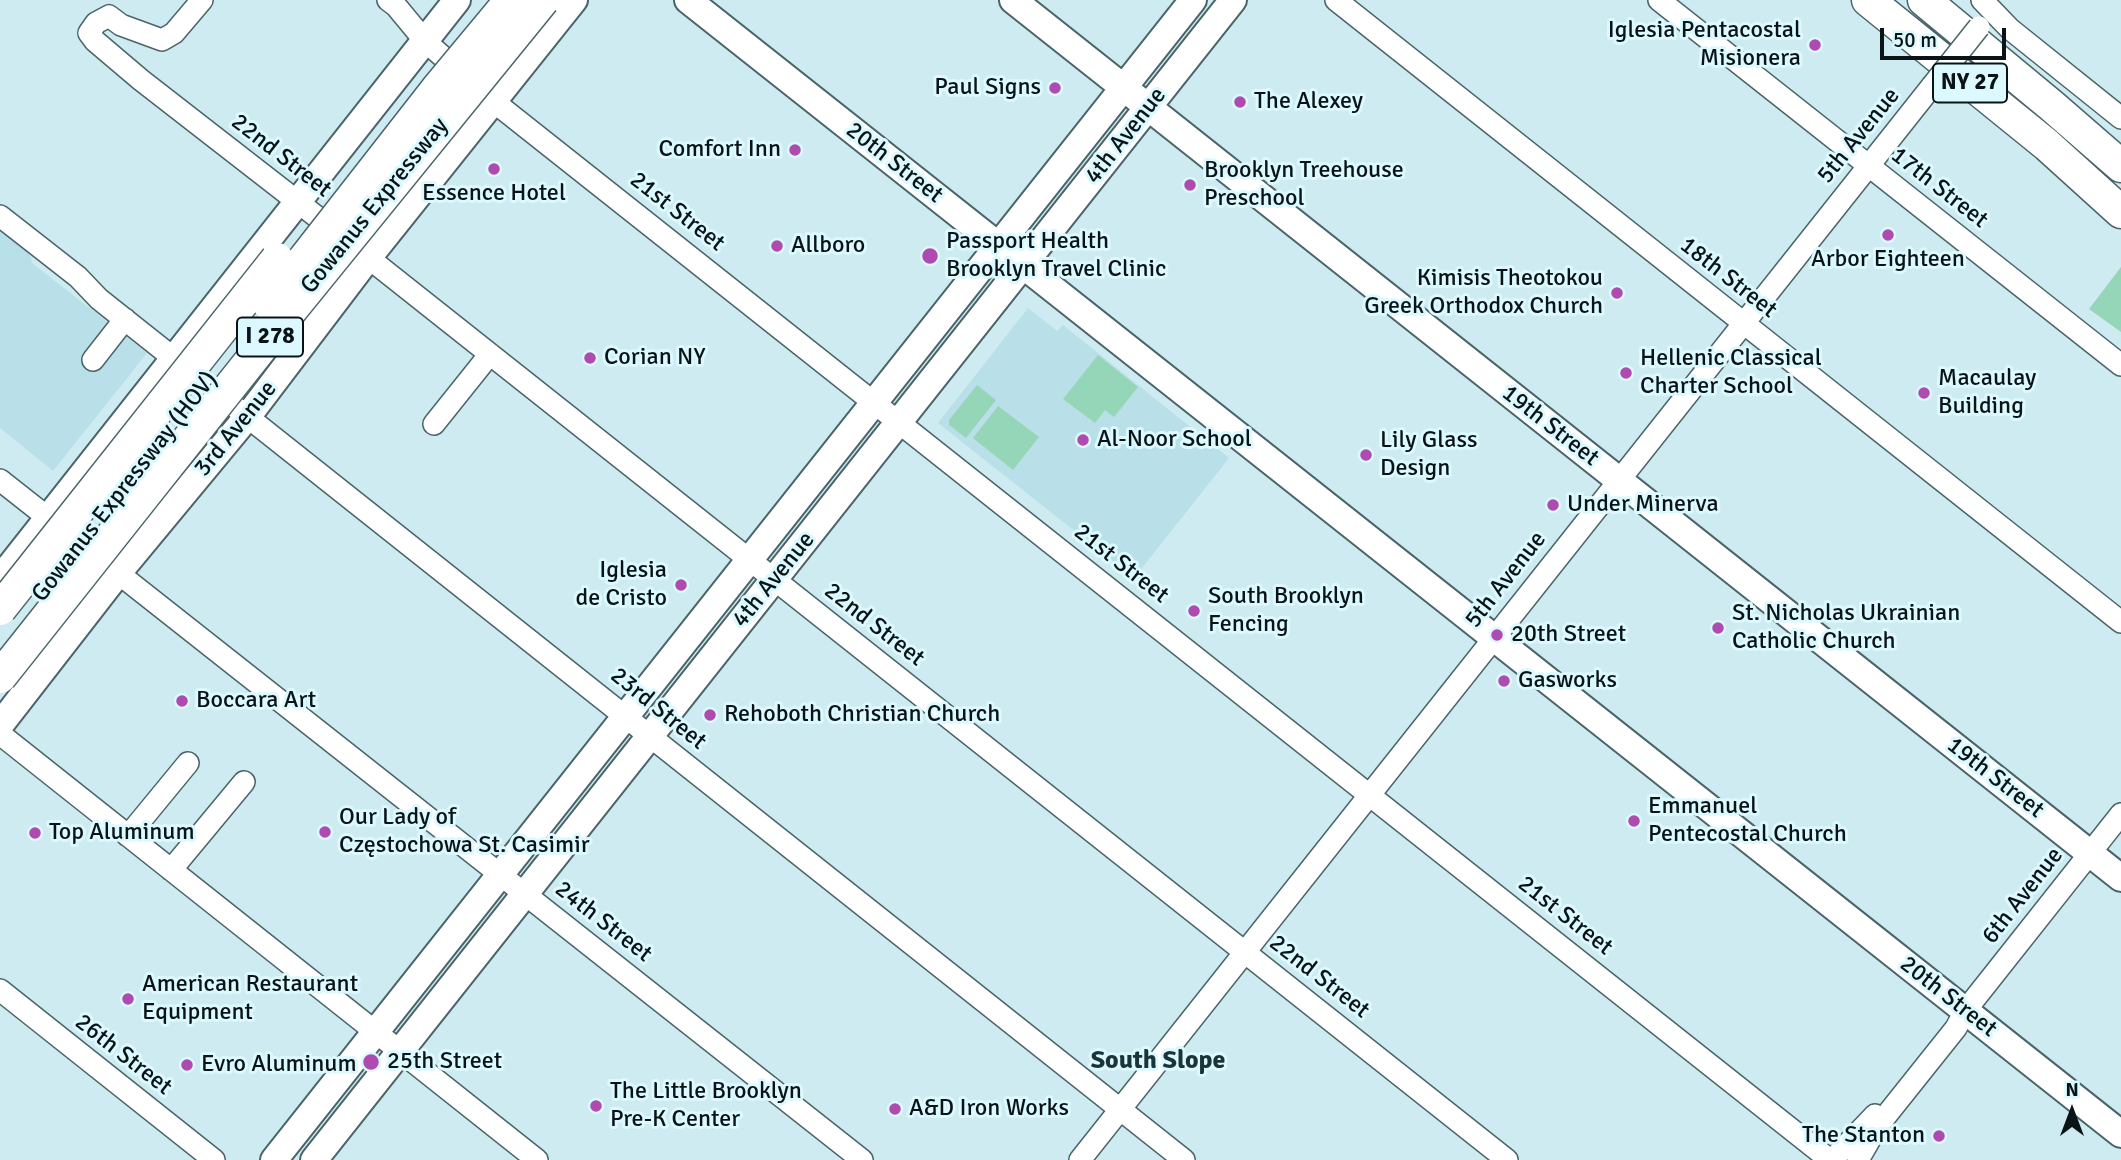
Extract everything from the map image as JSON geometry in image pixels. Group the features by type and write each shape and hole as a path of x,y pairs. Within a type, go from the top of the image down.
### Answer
{"highway":[{"name":"Gowanus Expressway","path":"0,608 269,269 488,0"},
{"name":"Gowanus Expressway (HOV)","path":"0,646 437,89 511,0"},
{"name":"Gowanus Expressway","path":"0,677 296,304 543,0"},
{"path":"1847,0 2047,145"},
{"name":"NY 27","path":"1868,0 2047,145 2121,212"},
{"name":"NY 27","path":"1924,0 2121,166"}],"main road":[{"path":"0,579 457,0"},
{"name":"3rd Avenue","path":"0,725 118,573 248,416 368,258 574,0"},
{"name":"20th Street","path":"688,0 2121,1134"},
{"name":"19th Street","path":"1013,0 2121,878"},
{"name":"4th Avenue","path":"274,1160 1193,0"},
{"name":"4th Avenue","path":"314,1160 1233,0"}],"street":[{"name":"22nd Street","path":"202,0 174,33 162,40 121,25 108,16 96,23 89,33 141,80 1507,1160"},
{"name":"21st Street","path":"388,0 425,41 493,101 1831,1160"},
{"name":"18th Street","path":"1336,0 2121,622"},
{"name":"17th Street","path":"1659,0 2121,365"},
{"name":"5th Avenue","path":"1080,1160 1932,86 1988,9"},
{"path":"1988,9 2121,118"},
{"name":"23rd Street","path":"0,216 78,277 99,299 1184,1160"},
{"path":"93,360 125,319"},
{"path":"434,424 490,354"},
{"name":"24th Street","path":"0,480 862,1160"},
{"path":"0,734 537,1160"},
{"path":"128,836 188,763"},
{"path":"171,870 244,782"},
{"name":"6th Avenue","path":"1858,1160 1877,1127 1956,1028 1965,1011 2121,814"},
{"name":"26th Street","path":"0,990 214,1160"},
{"name":"6th Avenue","path":"1831,1160 1870,1122 1948,1023 1965,1011"}],"shaded area":[{"path":"0,228 29,250 32,263 147,353 53,471 0,428"},
{"name":"Al-Noor School","path":"1028,308 1057,331 1063,325 1229,458 1134,578 938,423"}],"green space":[{"path":"2121,267 2121,332 2089,309"},
{"path":"1098,355 1138,387 1114,417 1105,410 1095,423 1063,399"},
{"path":"977,385 996,400 966,438 949,425 949,420"},
{"path":"998,406 1039,437 1013,470 973,438"}],"place":[{"name":"Iglesia Pentacostal Misionera","path":"1815,45"},
{"name":"Paul Signs","path":"1055,88"},
{"name":"The Alexey","path":"1240,102"},
{"name":"Comfort Inn","path":"795,150"},
{"name":"Essence Hotel","path":"494,169"},
{"name":"Brooklyn Treehouse Preschool","path":"1190,185"},
{"name":"Arbor Eighteen","path":"1888,235"},
{"name":"Allboro","path":"777,246"},
{"name":"Passport Health Brooklyn Travel Clinic","path":"930,256"},
{"name":"Kimisis Theotokou Greek Orthodox Church","path":"1617,293"},
{"name":"Corian NY","path":"590,358"},
{"name":"Hellenic Classical Charter School","path":"1626,373"},
{"name":"Macaulay Building","path":"1924,393"},
{"name":"Al-Noor School","path":"1083,440"},
{"name":"Lily Glass Design","path":"1366,455"},
{"name":"Under Minerva","path":"1553,505"},
{"name":"Iglesia de Cristo","path":"681,585"},
{"name":"South Brooklyn Fencing","path":"1194,611"},
{"name":"St. Nicholas Ukrainian Catholic Church","path":"1718,628"},
{"name":"20th Street","path":"1497,635"},
{"name":"Gasworks","path":"1504,681"},
{"name":"Boccara Art","path":"182,701"},
{"name":"Rehoboth Christian Church","path":"710,715"},
{"name":"Emmanuel Pentecostal Church","path":"1634,821"},
{"name":"Our Lady of Częstochowa St. Casimir","path":"325,832"},
{"name":"Top Aluminum","path":"35,833"},
{"name":"American Restaurant Equipment","path":"128,999"},
{"name":"25th Street","path":"371,1062"},
{"name":"Evro Aluminum","path":"187,1065"},
{"name":"The Little Brooklyn Pre-K Center","path":"596,1106"},
{"name":"A&D Iron Works","path":"895,1109"},
{"name":"The Stanton","path":"1939,1136"}],"district":[{"name":"South Slope","path":"1158,1061"}]}
